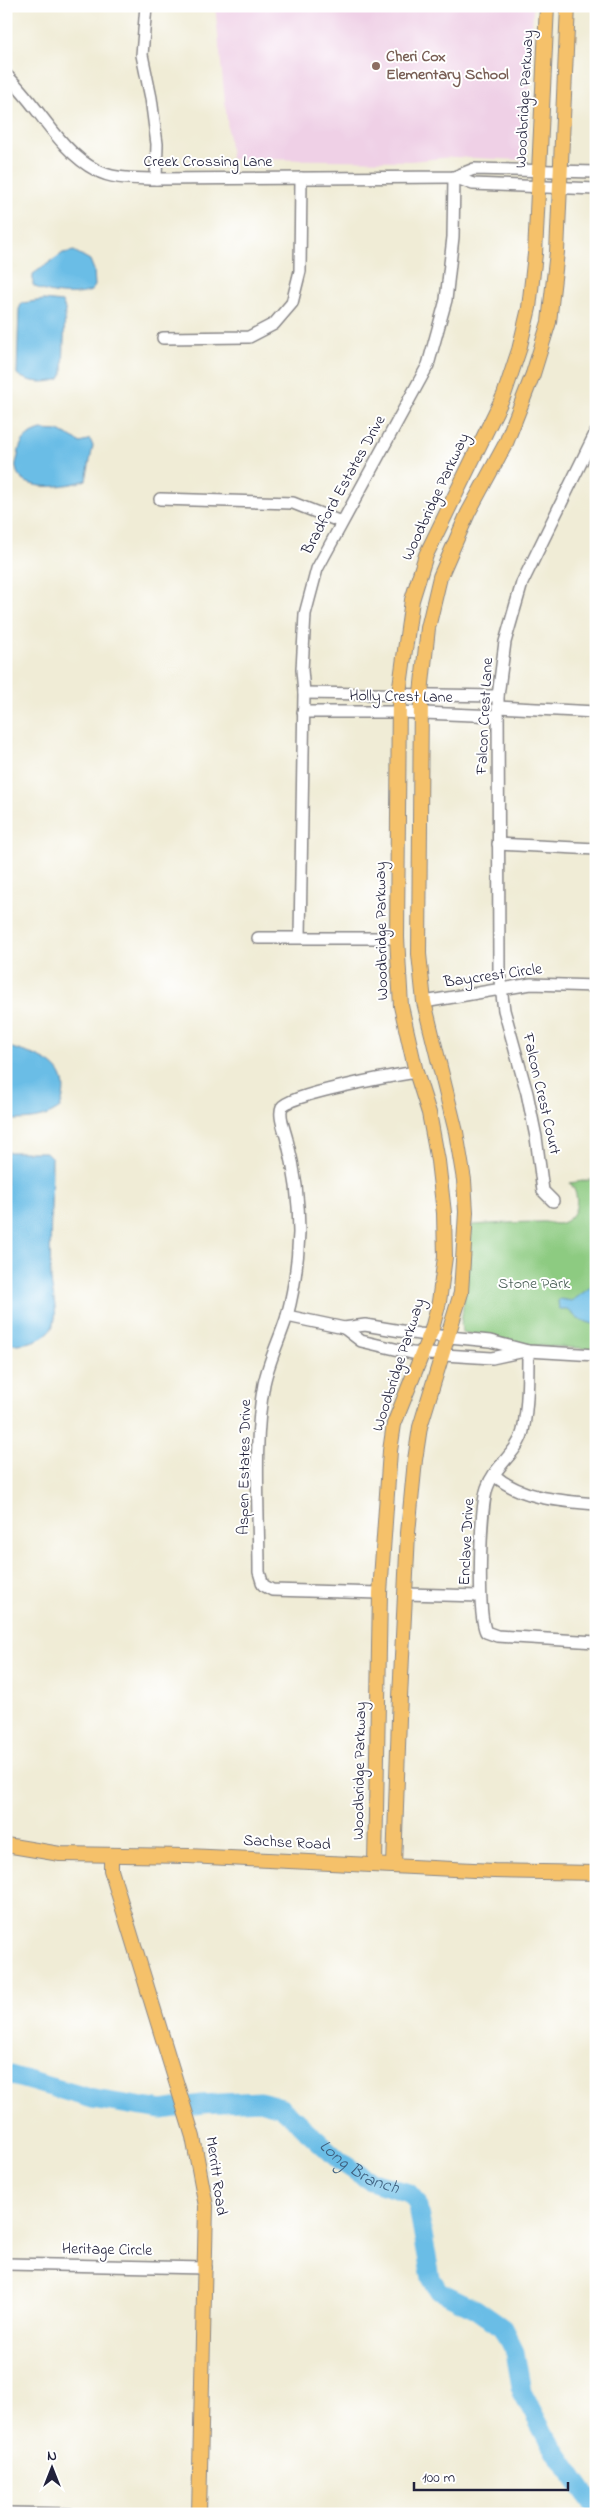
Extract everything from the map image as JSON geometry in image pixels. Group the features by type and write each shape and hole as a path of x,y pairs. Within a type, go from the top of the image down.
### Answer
{"main road":[{"name":"Woodbridge Parkway","path":"375,1865 380,1593 390,1451 394,1424 430,1336 439,1302 445,1256 444,1212 438,1161 402,1006 398,938 399,693 412,600 426,555 504,395 519,350 529,308 538,188 547,6"},
{"path":"394,1866 408,1532 416,1452 420,1427 449,1337 460,1293 466,1212 464,1180 456,1132 424,1002 419,954 421,693 428,628 440,577 468,513 506,443 534,374 548,322 557,252 558,188 568,6"},
{"name":"Sachse Road","path":"6,1845 60,1854 188,1856 596,1874"},
{"name":"Merritt Road","path":"111,1856 111,1870 194,2137 206,2206 199,2514"}],"street":[{"path":"146,6 142,55 157,144 156,179"},
{"name":"Creek Crossing Lane","path":"6,75 21,88 75,156 97,171 116,176 156,179 454,176 474,169 596,172"},
{"name":"Creek Crossing Lane","path":"454,176 473,184 596,189"},
{"name":"Bradford Estates Drive","path":"300,937 304,693 302,670 305,614 317,568 428,365 446,300 453,237 454,176"},
{"path":"163,338 249,337 274,324 292,303 300,271 301,178"},
{"name":"Falcon Crest Lane","path":"502,990 498,956 498,707 505,642 522,584 591,455 596,432"},
{"path":"160,499 292,503 341,522"},
{"name":"Holly Crest Lane","path":"304,693 421,693 498,707 596,712"},
{"name":"Holly Crest Lane","path":"303,712 398,712 421,714 498,707"},
{"path":"498,844 596,849"},
{"path":"258,938 398,938"},
{"name":"Baycrest Circle","path":"424,1002 544,984 596,986"},
{"name":"Falcon Crest Court","path":"502,990 504,1010 531,1113 543,1191 553,1201"},
{"name":"Aspen Estates Drive","path":"380,1593 272,1590 263,1585 261,1580 259,1428 261,1405 272,1354 287,1316 298,1246 299,1220 291,1155 282,1117 282,1107 286,1102 304,1095 416,1072"},
{"path":"287,1316 344,1328 365,1325 430,1336 490,1341 528,1351 596,1355"},
{"path":"344,1328 361,1340 423,1354 492,1358 528,1351"},
{"name":"Enclave Drive","path":"528,1351 527,1405 523,1430 518,1443 502,1462 487,1488 484,1505 480,1596 482,1624 486,1632 498,1636 596,1642"},
{"path":"494,1475 506,1485 520,1492 596,1504"},
{"path":"406,1594 480,1596"},
{"name":"Heritage Circle","path":"6,2264 206,2268"},
{"path":"6,2513 70,2514"}],"shaded area":[{"name":"Cheri Cox Elementary School","path":"215,6 533,6 529,125 525,160 453,157 411,161 231,159"}],"green space":[{"name":"Stone Park","path":"596,1179 596,1349 522,1345 462,1332 461,1324 472,1225 543,1222 557,1224 564,1222 570,1218 576,1208 576,1195 570,1183"}],"water":[{"path":"74,251 90,260 94,270 95,286 91,291 77,294 61,294 45,291 33,285 33,274 63,253"},
{"path":"44,300 62,302 65,309 63,373 60,379 49,382 37,382 17,374 19,309 22,303"},
{"path":"41,430 59,431 81,443 90,439 93,446 86,480 58,486 46,486 26,482 20,477 16,465 20,446 28,436"},
{"path":"6,1046 42,1059 59,1072 63,1081 64,1093 60,1108 41,1117 6,1120"},
{"path":"6,1152 46,1152 52,1158 50,1265 55,1321 45,1336 19,1344 6,1344"},
{"path":"596,1283 596,1325 578,1319 567,1309 559,1309 558,1301 560,1299 572,1301"}],"waterway":[{"name":"Long Branch","path":"6,2074 93,2099 162,2110 201,2104 260,2101 281,2107 341,2162 370,2181 409,2193 417,2202 431,2278 439,2291 476,2309 503,2328 515,2352 522,2392 546,2437 596,2509"}],"place":[{"name":"Cheri Cox Elementary School","path":"376,66"}]}
